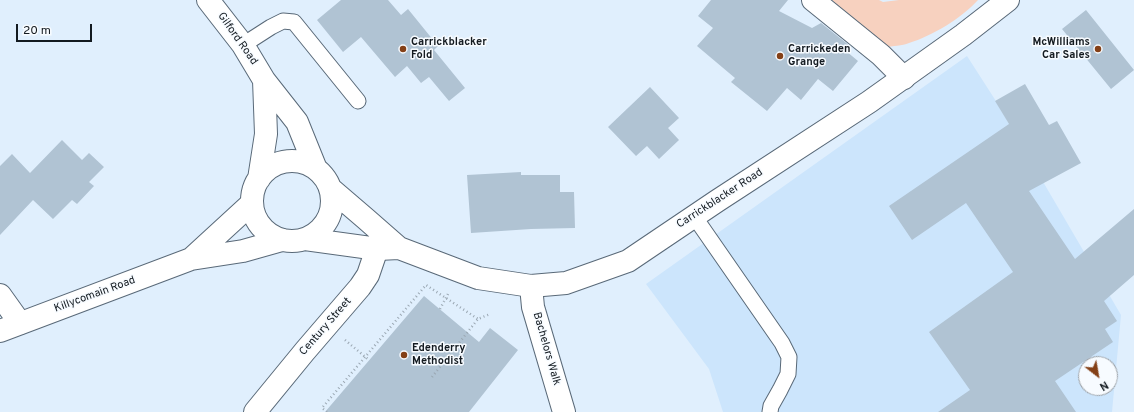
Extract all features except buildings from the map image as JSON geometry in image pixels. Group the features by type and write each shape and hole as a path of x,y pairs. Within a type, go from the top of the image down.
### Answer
{"main road":[{"name":"Gilford Road","path":"208,0 244,45 264,80 297,122 316,169"},
{"path":"813,0 881,55 904,78"},
{"name":"Carrickblacker Road","path":"305,239 386,244 478,278 531,286 566,283 628,261 694,216 846,118 969,31 1008,0"},
{"name":"Gilford Road","path":"259,179 266,134 264,80"},
{"path":"291,161 304,163 316,169 325,178 331,189 333,202 330,215 324,226 316,234 294,242 282,240 271,235 261,227 255,216 252,203 254,191 259,179 278,163 291,161"},
{"name":"Carrickblacker Road","path":"331,189 386,244"},
{"name":"Killycomain Road","path":"191,260 252,203"},
{"name":"Killycomain Road","path":"0,331 191,260 243,251 282,240"},
{"name":"Century Street","path":"255,412 304,351 360,287 386,244"},
{"name":"Bachelors Walk","path":"531,286 533,307 564,412"},
{"path":"0,295 20,323"}],"lane":[{"path":"244,45 283,21 294,22 358,101"},
{"path":"694,216 782,342 789,357 788,374 771,406 770,412"}],"path":[{"path":"327,412 322,408 426,285 478,319"},
{"path":"440,309 450,290"},
{"path":"432,377 478,319 490,314"},
{"path":"343,339 369,360"}],"shaded area":[{"path":"832,0 879,0 883,2 899,0 978,0 955,20 937,31 903,45 885,47 864,32"},
{"path":"967,56 994,98 1121,315 1117,356 1078,356 1078,396 1113,396 1112,412 723,412 709,369 646,284"}],"place":[{"name":"Carrickblacker Fold","path":"403,49"},
{"name":"McWilliams Car Sales","path":"1098,49"},
{"name":"Carrickeden Grange","path":"780,56"},
{"name":"Edenderry Methodist","path":"404,355"}]}
